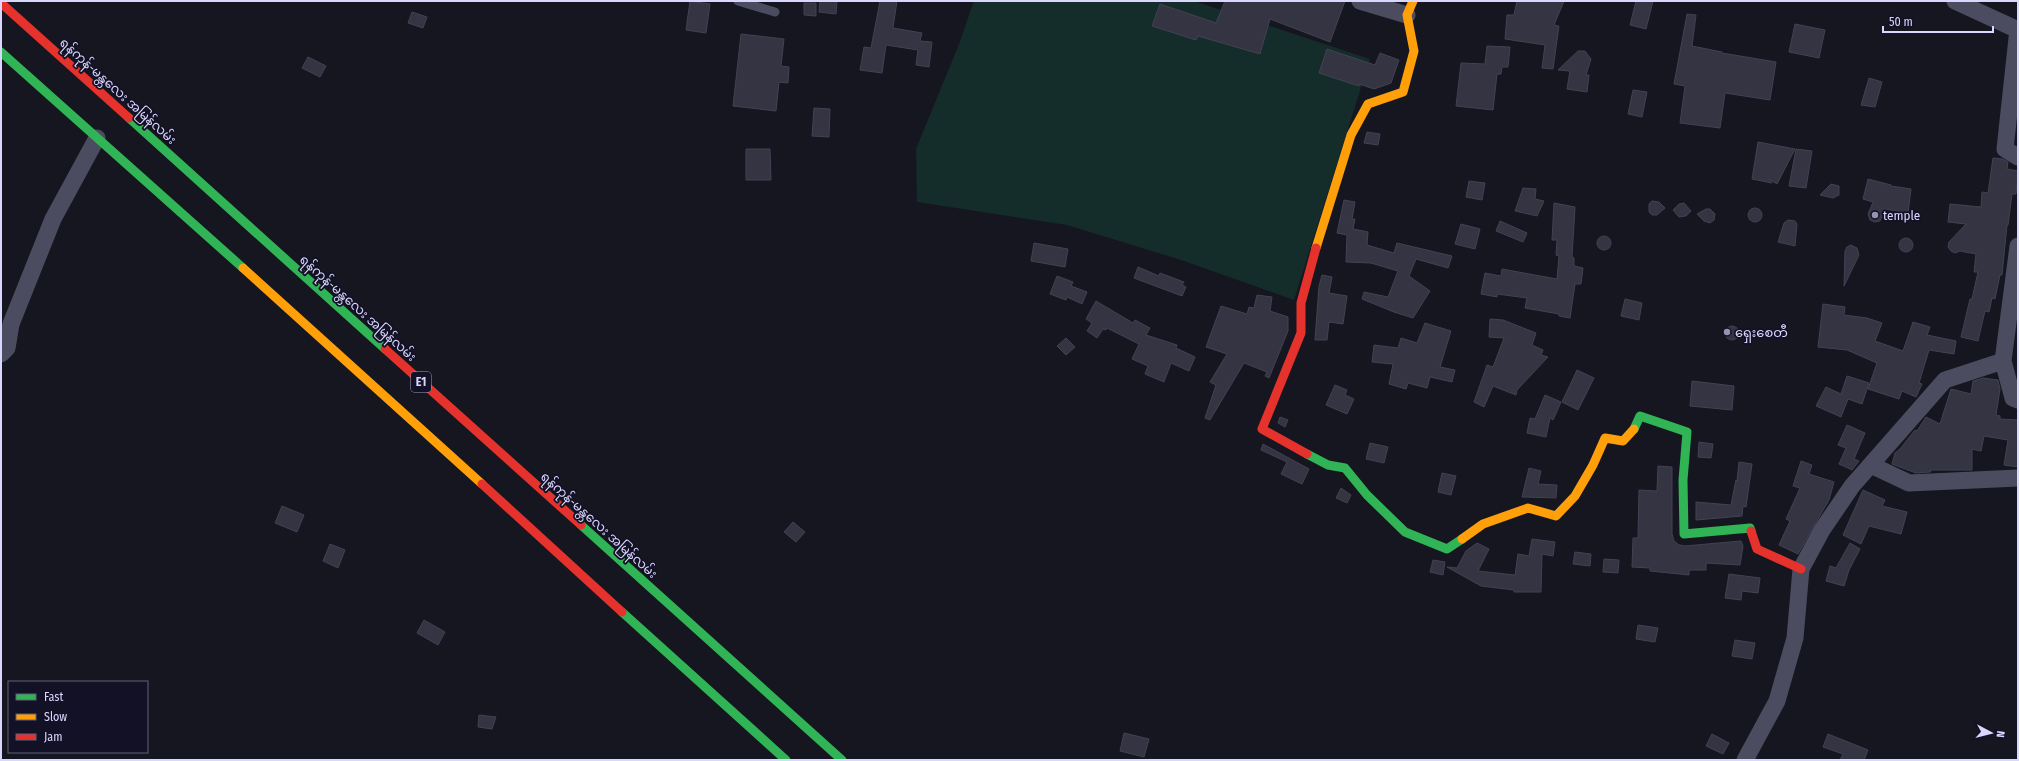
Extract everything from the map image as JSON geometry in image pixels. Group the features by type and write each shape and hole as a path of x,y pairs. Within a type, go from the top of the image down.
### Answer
{"main road":[{"name":"ရန်ကုန်-မန္တလေး အမြန်လမ်း","path":"1,3 842,760"},
{"path":"1410,8 1414,51 1403,92 1368,104 1351,135 1301,303 1302,333 1262,428 1328,465 1345,468 1367,495 1405,532 1447,549 1483,524 1528,508 1556,516 1575,496 1593,465 1604,438 1624,441 1637,425 1640,416 1686,432 1683,480 1684,534 1750,528 1757,549 1801,569"},
{"path":"1,52 345,359 786,760"}],"street":[{"path":"1360,1 1410,8"},
{"path":"1955,1 2018,29 2005,149 2018,157"},
{"path":"1,354 7,348 11,324 53,219 97,138"},
{"path":"2018,246 2003,360 2013,398 2018,400"},
{"path":"1745,760 1779,694 1795,638 1801,569 1822,530 1852,486 1945,380 2003,360"},
{"path":"1871,465 1909,483 2018,478"}],"lane":[{"path":"738,1 775,12"}],"green space":[{"path":"974,1 1194,1 1370,59 1294,300 1181,260 1067,225 917,202 916,149 959,44"}],"building":[{"path":"690,1 710,4 706,33 686,30"},
{"path":"820,1 837,1 836,14 819,12"},
{"path":"880,1 897,1 893,28 922,33 920,41 932,42 929,67 916,65 918,50 886,45 882,73 860,70 864,47 871,48"},
{"path":"1225,1 1345,1 1330,42 1270,19 1260,54 1198,36 1196,40 1152,26 1160,4 1216,23"},
{"path":"1517,1 1564,1 1554,25 1559,26 1553,69 1542,68 1545,45 1505,39 1507,15 1514,15"},
{"path":"1636,1 1653,1 1646,29 1630,25"},
{"path":"804,3 816,3 816,16 804,15"},
{"path":"412,12 427,17 423,28 408,23"},
{"path":"1687,14 1696,15 1692,46 1722,53 1776,62 1770,100 1725,93 1720,128 1680,123 1685,86 1674,84"},
{"path":"1795,24 1825,30 1819,58 1789,52"},
{"path":"741,34 784,39 781,66 789,67 788,83 779,82 776,111 733,106"},
{"path":"1487,46 1510,47 1508,67 1502,67 1501,74 1497,74 1493,110 1456,106 1461,63 1485,64"},
{"path":"1327,49 1375,65 1380,53 1399,60 1391,83 1374,89 1359,84 1359,86 1319,73"},
{"path":"1578,51 1585,51 1591,59 1586,75 1589,75 1587,92 1567,89 1570,71 1558,70"},
{"path":"308,57 326,66 320,77 302,68"},
{"path":"1869,78 1882,82 1875,107 1861,105"},
{"path":"1633,90 1647,92 1642,117 1628,114"},
{"path":"814,108 830,109 829,137 812,136"},
{"path":"1367,132 1380,134 1378,145 1364,143"},
{"path":"1758,142 1795,149 1777,184 1769,179 1772,183 1752,179"},
{"path":"746,149 770,149 771,180 746,180"},
{"path":"1796,149 1812,151 1806,188 1789,186"},
{"path":"1993,158 2003,159 2008,162 2007,169 2018,171 2018,175 2016,194 2012,194 2007,225 2002,275 2000,275 1995,299 1992,298 1989,312 1985,311 1978,341 1961,337 1978,272 1974,272 1976,254 1960,251 1955,253 1951,251 1948,247 1949,242 1966,224 1948,222 1950,204 1981,207 1982,192 1988,193"},
{"path":"1868,179 1891,186 1911,189 1908,213 1885,209 1880,221 1875,222 1870,220 1868,214 1873,202 1863,199"},
{"path":"1469,181 1485,183 1482,200 1466,197"},
{"path":"1831,184 1839,186 1839,195 1833,198 1820,195"},
{"path":"1523,188 1536,189 1535,199 1544,201 1537,216 1515,211"},
{"path":"1344,200 1355,202 1352,219 1355,219 1353,229 1368,232 1367,245 1394,253 1397,243 1452,256 1448,268 1416,259 1409,276 1430,291 1413,318 1362,299 1364,292 1388,297 1398,271 1371,263 1346,262 1347,235 1337,233"},
{"path":"1652,201 1659,202 1665,208 1657,215 1652,215 1649,212 1649,204"},
{"path":"1554,203 1575,207 1572,257 1574,258 1574,266 1583,268 1581,284 1575,284 1570,318 1559,316 1559,314 1525,308 1527,298 1497,294 1497,297 1481,294 1485,273 1501,276 1502,269 1557,279 1559,256 1556,255 1557,240 1552,240"},
{"path":"1684,203 1691,211 1686,216 1679,217 1673,210 1679,204"},
{"path":"1752,208 1758,208 1762,212 1762,218 1758,222 1752,222 1748,218 1748,212"},
{"path":"1706,209 1710,209 1715,214 1714,220 1710,223 1704,221 1697,214"},
{"path":"1788,220 1795,221 1797,224 1795,246 1778,242 1784,223"},
{"path":"1500,221 1527,233 1523,242 1496,231"},
{"path":"1461,224 1480,229 1475,249 1455,244"},
{"path":"1601,236 1607,236 1611,240 1611,246 1607,250 1601,250 1597,246 1597,240"},
{"name":"temple","path":"1903,238 1909,238 1913,242 1913,248 1909,252 1903,252 1899,248 1899,242"},
{"path":"1034,243 1068,249 1065,267 1031,261"},
{"path":"1851,245 1857,248 1859,255 1844,286 1845,251 1847,247"},
{"path":"1138,267 1159,276 1160,273 1184,282 1182,285 1186,287 1182,296 1134,278"},
{"path":"1322,275 1332,277 1329,293 1347,296 1343,324 1329,322 1327,340 1315,340 1319,286"},
{"path":"1057,276 1073,282 1071,286 1087,292 1082,304 1067,297 1066,300 1050,294"},
{"path":"1257,295 1272,297 1270,311 1288,317 1288,331 1269,378 1265,376 1267,372 1244,363 1210,420 1205,418 1216,385 1210,382 1227,354 1206,347 1221,306 1247,314 1249,307 1254,308"},
{"path":"1625,299 1642,303 1639,320 1621,316"},
{"path":"1096,301 1133,323 1135,320 1150,328 1146,335 1177,345 1176,348 1195,357 1189,371 1171,363 1164,382 1145,374 1148,366 1132,359 1139,344 1107,328 1106,330 1103,329 1097,338 1087,331 1092,323 1086,319"},
{"path":"1823,304 1845,307 1844,315 1867,318 1882,323 1875,341 1903,351 1913,322 1930,327 1927,335 1956,341 1954,354 1929,350 1919,383 1922,384 1916,397 1902,391 1899,399 1868,389 1877,363 1847,350 1818,347"},
{"path":"1490,319 1503,320 1536,333 1532,345 1543,350 1541,355 1548,357 1517,390 1516,395 1493,386 1484,407 1474,402 1487,365 1493,367 1504,338 1489,337"},
{"path":"1425,323 1451,331 1440,367 1455,370 1452,382 1430,377 1427,388 1408,383 1406,389 1389,384 1393,364 1372,362 1374,345 1398,348 1401,338 1417,343"},
{"path":"1729,326 1735,326 1739,330 1739,336 1735,340 1729,340 1725,336 1725,330"},
{"path":"1066,338 1075,347 1066,355 1057,346"},
{"path":"1577,370 1594,378 1578,410 1562,402"},
{"path":"1847,376 1869,383 1862,404 1848,399 1841,417 1816,406 1826,387 1841,394"},
{"path":"1983,378 1998,380 2000,389 1996,415 2000,416 2000,419 2018,420 2018,467 2004,465 2008,440 1984,436 1981,451 1972,449 1972,470 1931,470 1930,472 1916,473 1892,464 1895,453 1915,430 1917,431 1926,417 1940,424 1951,389 1971,394 1973,381"},
{"path":"1692,381 1734,386 1732,410 1690,406"},
{"path":"1335,385 1347,390 1345,395 1354,399 1347,414 1326,405"},
{"path":"1545,395 1561,402 1553,420 1550,418 1546,437 1527,433 1530,418 1535,419"},
{"path":"1280,417 1288,420 1285,427 1278,423"},
{"path":"1847,425 1865,433 1854,459 1859,461 1852,470 1839,464 1846,448 1838,445"},
{"path":"1699,442 1713,444 1711,458 1698,457"},
{"path":"1370,443 1388,447 1384,463 1366,459"},
{"path":"1263,444 1309,469 1302,484 1281,474 1287,462 1261,450"},
{"path":"1801,461 1812,465 1809,474 1834,482 1829,500 1798,554 1779,545 1790,521 1786,519 1800,488 1793,486"},
{"path":"1739,462 1752,464 1746,507 1743,506 1742,516 1696,520 1696,502 1731,505 1736,480 1737,481"},
{"path":"1658,466 1672,467 1672,534 1674,541 1679,545 1685,546 1741,541 1743,546 1740,565 1706,563 1706,570 1689,570 1689,575 1650,571 1650,568 1632,567 1633,538 1638,538 1639,490 1657,491"},
{"path":"1529,468 1541,471 1538,484 1557,485 1556,498 1522,497"},
{"path":"1442,473 1456,476 1451,495 1438,492"},
{"path":"1341,488 1351,495 1347,503 1336,498"},
{"path":"1863,490 1885,500 1882,506 1907,512 1901,534 1869,526 1861,544 1843,535"},
{"path":"282,506 304,515 297,532 275,523"},
{"path":"793,522 805,532 796,542 784,532"},
{"path":"1532,539 1555,542 1553,556 1542,554 1541,592 1514,592 1514,590 1481,586 1447,567 1457,568 1466,551 1477,543 1489,549 1478,571 1515,575 1518,554 1529,556"},
{"path":"1850,543 1860,549 1849,570 1844,586 1826,581 1830,566 1836,568"},
{"path":"330,544 345,550 338,568 323,561"},
{"path":"1575,552 1591,554 1590,566 1573,564"},
{"path":"1604,559 1619,560 1618,573 1603,572"},
{"path":"1433,560 1445,562 1443,575 1430,572"},
{"path":"1729,574 1760,578 1758,593 1742,591 1741,600 1725,598"},
{"path":"424,620 445,632 438,645 417,633"},
{"path":"1638,625 1658,628 1655,642 1636,639"},
{"path":"1735,640 1755,643 1752,659 1732,656"},
{"path":"479,715 496,717 492,729 478,727"},
{"path":"1124,733 1149,739 1144,757 1120,751"},
{"path":"1712,734 1729,743 1723,754 1706,746"},
{"path":"1828,734 1868,750 1864,760 1840,760 1843,754 1823,747"}],"traffic: fast":[{"path":"1,52 243,268"},
{"path":"129,118 385,349"},
{"path":"1634,429 1640,416 1687,432 1683,480 1684,534 1750,528 1751,531"},
{"path":"1307,454 1328,465 1345,468 1367,495 1405,532 1447,549 1462,539"},
{"path":"581,525 842,760"},
{"path":"622,612 786,760"}],"traffic: slow":[{"path":"1316,248 1351,135 1368,104 1403,92 1414,51 1407,15 1413,1"},
{"path":"243,268 482,484"},
{"path":"1462,539 1483,524 1528,508 1556,516 1575,496 1593,465 1605,438 1623,441 1634,429"}],"traffic: jam":[{"path":"1,3 129,118"},
{"path":"1307,454 1262,429 1301,333 1301,303 1316,248"},
{"path":"385,349 581,525"},
{"path":"482,484 622,612"},
{"path":"1751,531 1757,549 1801,569"}],"place":[{"name":"temple","path":"1875,215"},
{"name":"ရှေးစေတီ","path":"1727,332"}]}
